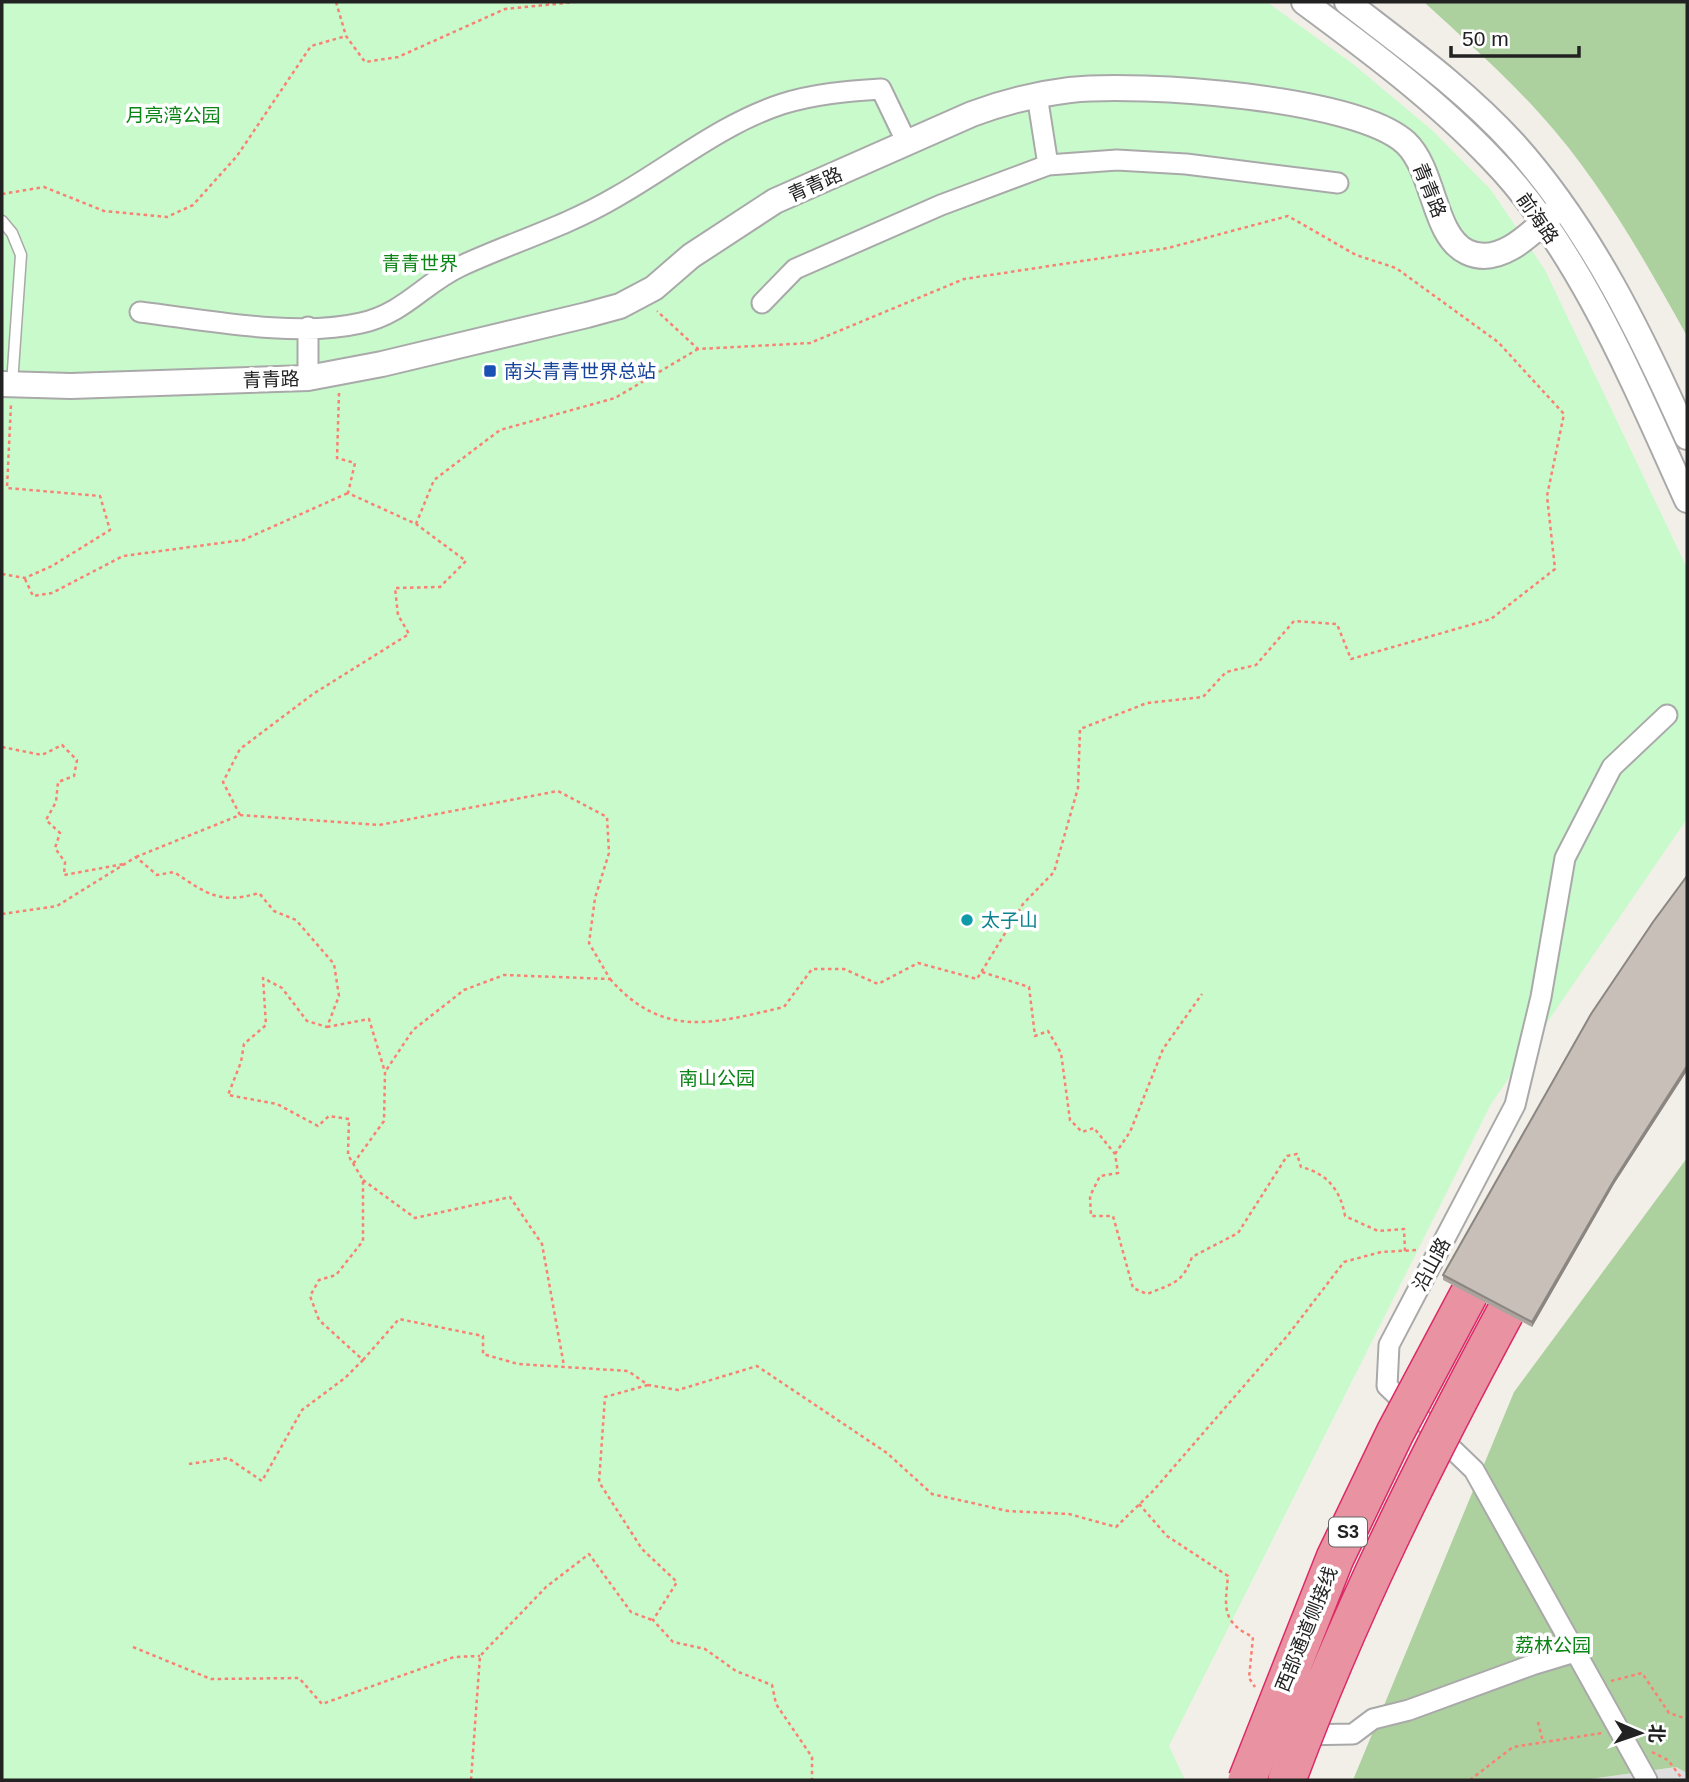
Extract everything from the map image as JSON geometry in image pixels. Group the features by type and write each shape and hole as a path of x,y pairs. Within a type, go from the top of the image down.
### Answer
{"highway":[{"name":"西部通道侧接线","path":"1247,1780 1335,1558 1395,1433 1469,1293"},
{"name":"西部通道侧接线","path":"1287,1780 1322,1686 1378,1561 1443,1427 1505,1313"}],"street":[{"name":"前海路","path":"1304,2 1434,104 1591,248 1623,305 1687,437"},
{"name":"前海路","path":"1347,2 1465,95 1515,145 1552,214 1687,500"},
{"name":"青青路","path":"7,384 71,386 308,378 340,373 620,306 654,288 691,256 775,201 991,107 1069,90 1142,88 1261,99 1343,115 1379,127 1407,144 1424,169 1449,236 1469,253 1494,255 1509,249 1552,214"},
{"path":"140,312 264,326 308,327 360,323 401,309 459,267 568,222 616,197 705,140 781,104 841,91 881,89 907,143"},
{"path":"1037,96 1048,165"},
{"path":"762,303 795,269 941,205 1048,165 1117,160 1186,164 1338,183"},
{"path":"308,327 308,378"},
{"name":"沿山路","path":"1647,1780 1474,1470 1387,1386 1389,1345 1514,1105 1541,997 1565,858 1612,767 1667,715"},
{"path":"1287,1735 1353,1734 1373,1719 1409,1710 1575,1652"}],"lane":[{"path":"2,221 12,233 21,255 7,384"}],"path":[{"path":"336,2 346,36 365,62 398,57 505,9 575,2"},
{"path":"2,194 44,187 104,211 167,217 193,205 237,156 311,46 346,36"},
{"path":"2,915 57,906 136,857 240,815 379,825 558,791 607,817 609,853 595,898 589,943 610,979 630,1002 669,1020 714,1023 784,1007 812,969 844,969 877,984 918,963 977,979 1023,904 1054,872 1078,788 1080,729 1147,703 1203,696 1226,672 1256,664 1294,621 1337,624 1351,659 1491,619 1555,569 1547,496 1564,414 1498,342 1406,275 1396,268 1356,255 1288,216 1168,248 964,279 810,343 698,349 615,398 500,430 434,480 416,524"},
{"path":"640,295 698,349"},
{"path":"340,373 337,458 355,463 348,493"},
{"path":"2,574 24,578 52,566 110,530 100,496 7,488 7,384"},
{"path":"24,578 33,596 52,593 123,556 243,540 348,493 416,524 466,561 440,587 396,588 398,615 409,634 313,694 240,749 223,782 240,815"},
{"path":"2,747 42,755 62,745 77,760 74,776 58,782 56,802 46,820 60,834 55,848 65,862 64,875 127,863"},
{"path":"136,857 157,876 174,872 215,898 243,898 259,893 274,911 296,920 334,964 339,996 327,1027"},
{"path":"982,971 1029,986 1035,1036 1048,1031 1060,1053 1070,1120 1082,1132 1094,1128 1115,1154 1118,1173 1100,1176 1090,1196 1091,1216 1113,1216 1133,1287 1147,1294 1185,1276 1192,1257 1238,1233 1287,1156 1297,1154 1301,1167 1317,1171 1341,1196 1345,1216 1378,1231 1404,1229 1405,1251"},
{"path":"385,1072 413,1030 464,990 504,975 610,979"},
{"path":"353,1164 384,1121 385,1072 369,1019 327,1027 307,1021 282,988 262,978 266,1025 244,1044 241,1062 228,1096 277,1104 318,1126 329,1116 349,1119 348,1155 353,1164 363,1180 415,1218 510,1197 542,1244 564,1366"},
{"path":"1115,1154 1130,1132 1163,1049 1202,994"},
{"path":"363,1180 363,1241 336,1275 319,1280 310,1296 319,1320 363,1360"},
{"path":"653,1620 677,1582 642,1549 599,1482 605,1397 648,1385 678,1390 757,1366 887,1453 932,1494 1007,1511 1069,1514 1116,1527 1288,1335 1344,1262 1381,1252 1439,1249"},
{"path":"189,1465 228,1458 262,1481 302,1410 345,1378 399,1319 483,1336 483,1354 518,1364 628,1371 648,1385"},
{"path":"1139,1504 1167,1536 1227,1576 1225,1612 1237,1630 1252,1637 1249,1678 1257,1690"},
{"path":"471,1780 480,1656 546,1587 589,1554 631,1612 653,1620 673,1642 705,1649 736,1671 772,1685 776,1704 812,1757 811,1780"},
{"path":"133,1647 211,1679 299,1678 322,1704 454,1657 480,1656"},
{"path":"1594,1686 1642,1673 1669,1713 1687,1719"},
{"path":"1538,1722 1543,1742"},
{"path":"1470,1780 1513,1747 1619,1730"},
{"path":"1631,1753 1651,1752 1668,1760 1683,1780"}],"shaded area":[{"path":"1676,1767 1687,1773 1687,1780 1583,1780"}],"green space":[{"name":"南山公园","path":"2,2 1267,2 1353,64 1433,131 1491,190 1545,270 1687,568 1687,819 1491,1104 1169,1746 1185,1780 2,1780"},
{"path":"1424,2 1687,2 1687,336 1620,221 1562,139 1483,56"},
{"name":"荔林公园","path":"1687,1158 1687,1773 1676,1767 1583,1780 1353,1780 1514,1392"}],"building":[{"path":"1687,876 1687,1066 1614,1180 1532,1322 1443,1275 1591,1014"}],"place":[{"name":"南头青青世界总站","path":"490,371"},
{"name":"太子山","path":"967,920"}],"park label":[{"name":"月亮湾公园","path":"173,115"},
{"name":"青青世界","path":"420,263"}]}
